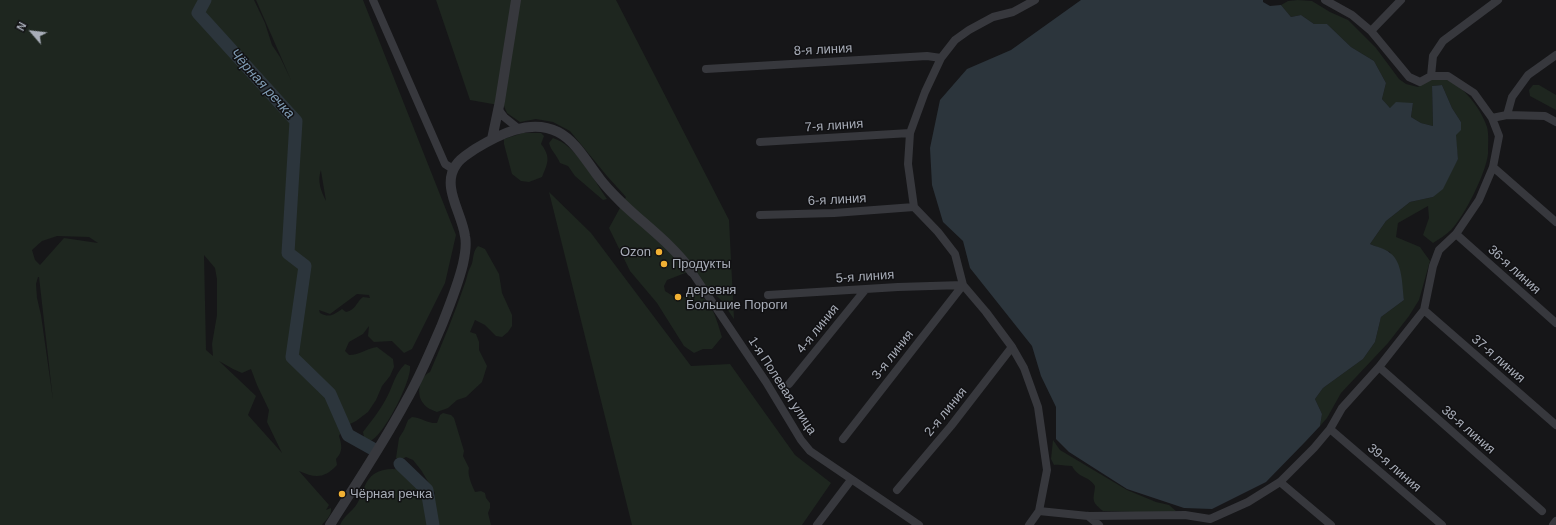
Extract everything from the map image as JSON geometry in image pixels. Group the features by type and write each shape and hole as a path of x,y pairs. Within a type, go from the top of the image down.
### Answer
{"street":[{"path":"373,0 445,164 453,169"},
{"path":"492,139 516,0"},
{"path":"1029,525 1039,511 1047,470 1038,408 1024,368 1012,347 986,312 963,285 955,254 938,232 914,207 908,164 910,133 925,92 941,58 955,40 969,30 993,17 1013,12 1035,0"},
{"path":"1210,519 1248,502 1280,482 1314,448 1330,429 1342,408 1379,367 1424,310 1433,266 1440,250 1456,234 1479,200 1493,167 1499,136 1492,118 1474,93 1448,76 1431,76 1420,82 1409,77 1371,31 1352,15 1325,0"},
{"path":"1371,31 1401,0"},
{"path":"1431,76 1433,56 1443,41 1498,0"},
{"path":"1507,115 1512,97 1528,75 1556,55"},
{"name":"8-я линия","path":"706,69 927,56 941,58"},
{"path":"498,109 504,117 519,129"},
{"path":"1492,118 1507,115 1545,116 1556,122"},
{"path":"330,525 407,400 428,358 449,306 462,269 465,253 466,238 450,182 453,169 462,158 492,139 519,129 542,127 558,132 565,136 612,193 667,243 692,272"},
{"name":"7-я линия","path":"760,142 910,133"},
{"path":"1493,167 1556,222"},
{"name":"6-я линия","path":"760,215 834,214 914,207"},
{"name":"36-я линия","path":"1456,234 1556,323"},
{"name":"1-я Полевая улица","path":"692,272 766,382 801,440 810,451 919,525"},
{"name":"5-я линия","path":"768,295 898,287 963,285"},
{"name":"3-я линия","path":"843,440 963,285"},
{"name":"4-я линия","path":"789,384 865,290"},
{"name":"37-я линия","path":"1424,310 1556,425"},
{"name":"2-я линия","path":"897,490 951,426 1012,347"},
{"name":"38-я линия","path":"1379,367 1542,510"},
{"name":"39-я линия","path":"1330,429 1442,525"},
{"path":"818,525 851,480"},
{"path":"1280,482 1331,525"},
{"path":"1039,511 1088,516 1185,515 1210,519 1217,525"},
{"path":"1088,516 1099,525"},
{"path":"1553,525 1556,521"}],"shaded area":[{"path":"0,0 254,0 265,23 272,45 280,57 291,80 256,0 363,0 456,235 445,283 412,349 404,353 392,341 374,342 368,336 369,326 363,334 349,342 345,351 349,355 357,354 377,347 393,359 394,367 368,412 356,421 344,427 339,436 341,448 340,454 336,459 337,465 328,473 319,476 310,475 299,471 329,505 326,510 331,508 331,513 322,525 0,525","holes":["321,170 326,201 320,186","57,236 89,237 98,243 64,238 40,265 35,260 32,250 42,241","204,255 215,268 217,279 217,315 212,344 213,356 206,350","39,277 53,400 41,315 37,298 36,284","357,294 369,295 370,298 363,297 352,310 346,312 342,309 329,316 320,313 319,310 330,314","219,361 242,373 251,369 269,410 267,422 282,453 248,415 256,396"]},
{"path":"436,0 616,0 729,220 734,319 720,299 705,286 693,270 667,280 664,286 665,291 676,298 688,296 695,292 701,295 710,305 722,337 712,349 703,349 694,353 684,346 657,303 630,271 609,228 626,197 570,131 553,122 536,119 520,122 507,113 504,106 470,100"},
{"path":"1081,0 1263,0 1263,2 1270,6 1281,5 1291,17 1301,15 1314,24 1327,24 1351,47 1374,61 1386,83 1382,99 1390,108 1396,102 1413,103 1411,117 1421,123 1433,126 1432,86 1442,85 1452,108 1461,122 1461,130 1456,135 1458,159 1443,189 1433,197 1410,202 1386,221 1370,244 1388,251 1394,257 1400,268 1404,300 1381,317 1375,342 1363,359 1323,388 1315,399 1322,414 1320,426 1266,482 1212,509 1184,508 1127,489 1069,452 1056,439 1056,407 1041,376 1032,346 970,268 963,241 943,222 932,185 930,148 940,100 967,69 1011,50"},
{"path":"1288,1 1312,1 1330,12 1348,20 1376,48 1399,79 1406,84 1418,87 1429,80 1437,78 1445,79 1461,88 1480,111 1487,127 1488,137 1488,154 1479,183 1468,205 1451,230 1433,243 1423,235 1429,218 1428,206 1398,223 1396,237 1420,247 1430,261 1419,300 1409,316 1388,343 1341,393 1327,418 1320,426 1322,414 1315,399 1323,388 1363,359 1375,342 1381,317 1404,300 1390,252 1370,244 1386,221 1410,202 1433,197 1458,159 1455,135 1461,122 1452,108 1442,85 1432,86 1433,126 1421,123 1411,117 1413,103 1390,108 1382,99 1386,83 1374,61 1351,47 1327,24 1314,24 1301,15 1291,17 1281,5"},
{"path":"1533,85 1539,85 1556,95 1556,110 1530,96 1529,90"},
{"path":"523,133 541,133 544,136 541,144 548,160 542,177 529,182 521,181 512,174 504,144 504,139"},
{"path":"553,138 561,142 577,155 607,199 603,200 575,176 568,166 560,163 549,143"},
{"path":"549,192 591,233 691,366 730,364 795,455 831,483 802,525 632,525"},
{"path":"478,246 485,249 499,274 502,293 512,315 512,326 502,337 496,336 485,325 475,320 470,332 476,334 479,342 479,350 487,366 482,382 466,397 457,400 448,408 437,412 427,408 424,405 419,391 420,386 423,378 430,372 439,351"},
{"path":"405,364 410,366 409,373 397,406 384,427 377,435 372,440 366,441 363,432 383,405 397,375"},
{"path":"443,413 451,415 454,418 464,451 463,456 469,468 469,477 475,492 481,491 485,493 486,498 490,503 488,513 491,525 340,525 344,518 357,504 371,476 379,471 396,469 408,472 417,478 421,483 429,503 433,500 435,493 413,460 406,457 402,459 396,458 399,438 408,420 412,417 431,423 437,423 440,415"},
{"path":"1053,440 1060,450 1127,490 1156,502 1169,505 1176,511 1166,513 1103,511 1094,502 1095,486 1089,480 1078,473 1072,466 1054,465 1051,459"}],"waterway":[{"name":"Чёрная речка","path":"205,0 198,13 296,121 288,253 305,266 292,357 330,394 348,435 373,449"},
{"name":"Чёрная речка","path":"400,464 427,490 433,525"}],"place":[{"name":"Ozon","path":"659,252"},
{"name":"Продукты","path":"664,264"},
{"name":"деревня Большие Пороги","path":"678,297"},
{"name":"Чёрная речка","path":"342,494"}]}
